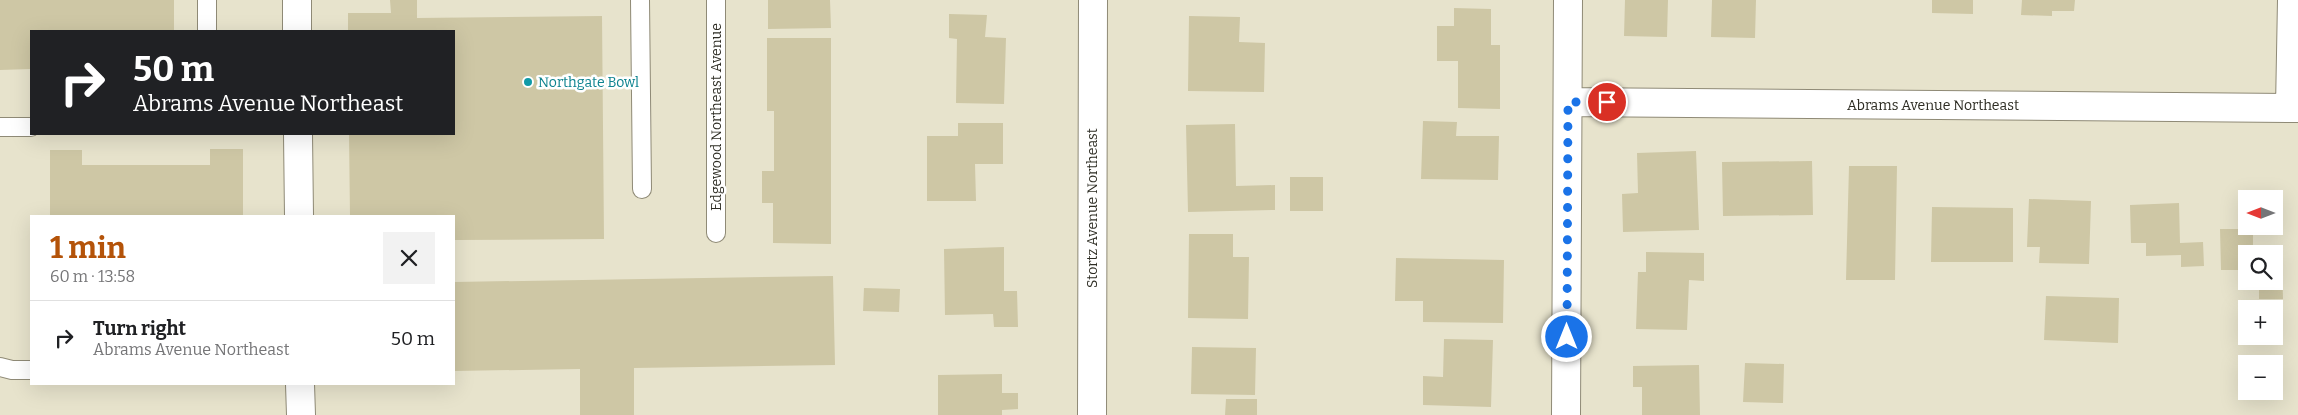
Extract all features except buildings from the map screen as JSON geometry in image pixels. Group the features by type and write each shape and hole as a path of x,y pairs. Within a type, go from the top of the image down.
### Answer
{"street":[{"path":"297,0 297,30"},
{"name":"Stortz Avenue Northeast","path":"1092,415 1093,0"},
{"path":"1566,415 1568,0"},
{"path":"2292,0 2294,108"},
{"name":"Abrams Avenue Northeast","path":"1568,102 2294,108"},
{"path":"298,135 299,215"},
{"path":"300,385 301,415"}],"lane":[{"path":"207,0 207,30"},
{"path":"640,0 642,189"},
{"name":"Edgewood Northeast Avenue","path":"716,0 716,234"},
{"path":"0,128 30,127"},
{"path":"0,367 12,370 30,370"}],"place":[{"name":"Northgate Bowl","path":"528,82"}],"route":[{"path":"1567,337 1568,102 1607,102"}]}
